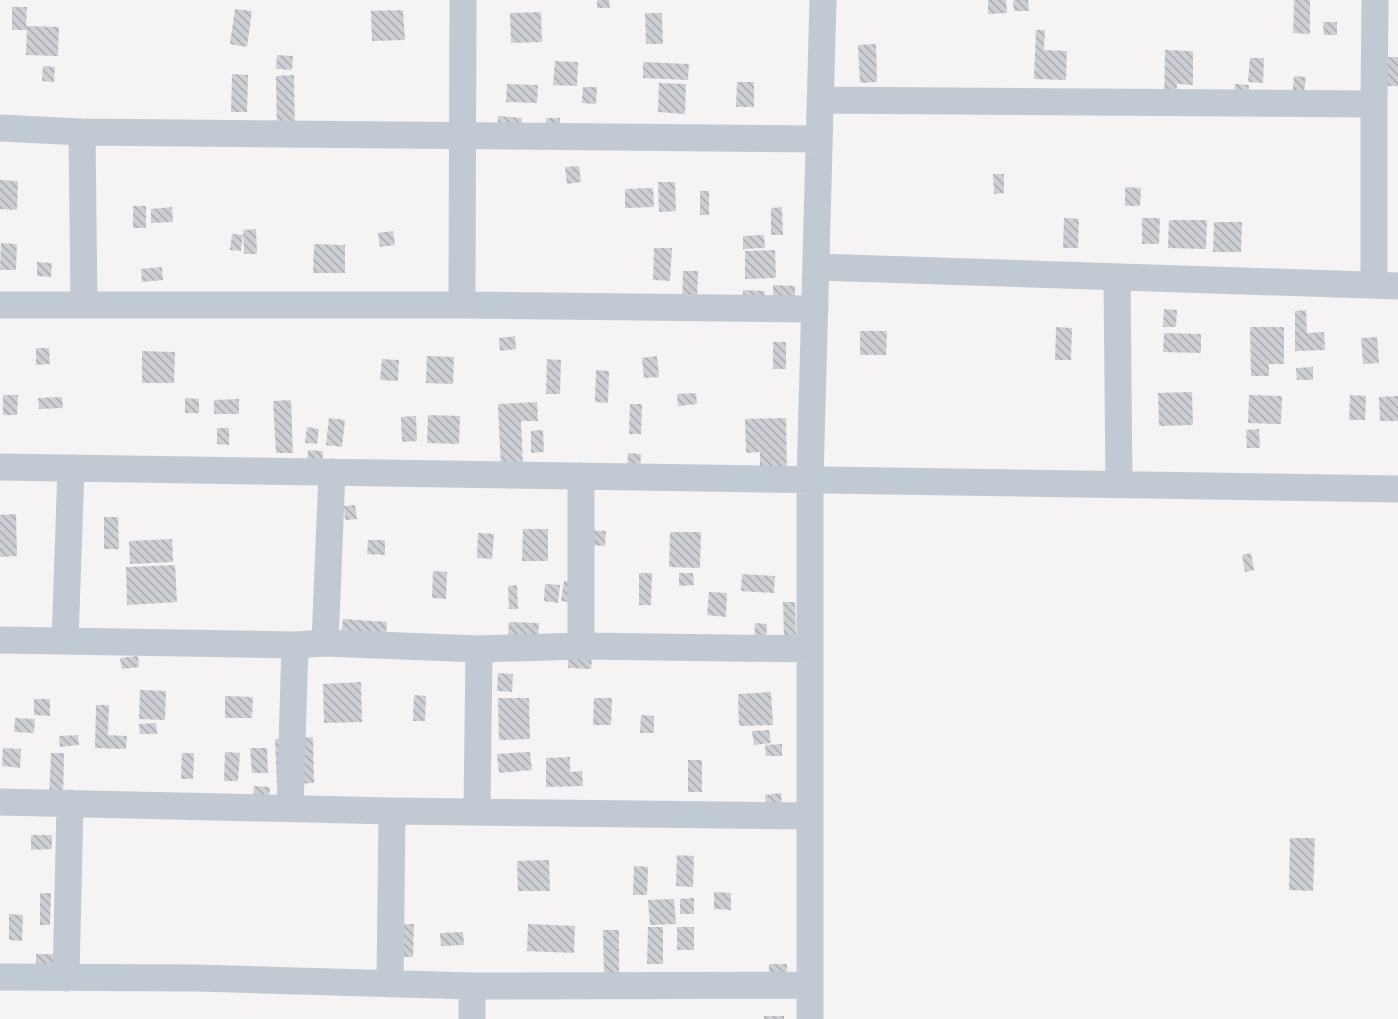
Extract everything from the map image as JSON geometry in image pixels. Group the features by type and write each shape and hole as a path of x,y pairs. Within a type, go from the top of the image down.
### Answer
{"street":[{"path":"462,305 463,0"},
{"path":"810,1019 810,480 823,0"},
{"path":"816,267 1386,285 1374,104 1375,0"},
{"path":"820,100 1374,104"},
{"path":"0,128 82,132 819,139"},
{"path":"82,132 84,304"},
{"path":"1117,277 1119,485"},
{"path":"0,305 462,305 815,309"},
{"path":"0,467 1398,489"},
{"path":"65,640 71,468"},
{"path":"325,643 332,472"},
{"path":"581,477 581,646"},
{"path":"0,640 295,645 325,643 479,649 581,646 810,649"},
{"path":"290,809 295,645"},
{"path":"477,812 479,649"},
{"path":"0,802 392,811 810,816"},
{"path":"66,978 70,803"},
{"path":"390,984 392,811"},
{"path":"0,977 197,978 472,986 810,984"},
{"path":"472,986 472,1019"}],"building":[{"path":"597,0 609,0 610,8 597,8"},
{"path":"988,0 1006,0 1007,13 988,14"},
{"path":"1013,0 1028,0 1029,11 1014,11"},
{"path":"1294,0 1310,0 1310,34 1293,33"},
{"path":"12,7 27,7 26,26 59,27 58,56 26,55 27,30 12,30"},
{"path":"235,9 252,11 247,47 230,44"},
{"path":"403,10 405,40 372,41 371,11"},
{"path":"541,12 542,42 511,43 510,13"},
{"path":"645,13 662,13 663,44 646,44"},
{"path":"1323,22 1337,22 1337,35 1324,35"},
{"path":"1036,30 1045,30 1044,50 1067,51 1066,80 1034,79"},
{"path":"876,44 877,82 860,83 858,45"},
{"path":"1165,50 1193,51 1193,85 1177,84 1176,103 1164,103"},
{"path":"277,55 293,56 292,70 276,69"},
{"path":"1382,57 1398,57 1398,86 1382,86"},
{"path":"1250,58 1264,58 1263,83 1248,82"},
{"path":"555,61 578,62 577,86 553,85"},
{"path":"643,62 689,64 688,80 643,78"},
{"path":"43,66 55,67 54,82 42,81"},
{"path":"232,74 248,75 247,112 231,112"},
{"path":"294,75 295,138 277,139 276,76"},
{"path":"1294,76 1306,77 1303,99 1292,97"},
{"path":"737,82 754,82 754,107 736,107"},
{"path":"659,83 686,84 685,114 658,112"},
{"path":"507,84 538,85 537,103 506,102"},
{"path":"1235,84 1249,85 1248,100 1234,99"},
{"path":"583,87 597,87 596,104 582,103"},
{"path":"498,116 522,118 521,133 497,131"},
{"path":"546,118 560,118 560,134 546,134"},
{"path":"579,166 581,182 567,184 565,167"},
{"path":"993,174 1004,174 1004,193 994,194"},
{"path":"0,180 18,181 17,210 0,209"},
{"path":"658,182 675,182 676,211 659,212"},
{"path":"1125,187 1141,188 1140,206 1125,206"},
{"path":"653,188 654,207 625,208 625,189"},
{"path":"700,191 709,191 709,215 700,215"},
{"path":"133,206 146,206 146,228 133,228"},
{"path":"172,207 173,222 151,223 151,209"},
{"path":"782,207 783,235 771,235 771,208"},
{"path":"1064,218 1079,219 1078,248 1063,248"},
{"path":"1142,218 1160,218 1159,244 1142,244"},
{"path":"1169,220 1207,220 1206,249 1168,248"},
{"path":"1214,222 1242,222 1241,252 1213,252"},
{"path":"256,229 257,254 244,254 243,230"},
{"path":"393,231 395,245 380,247 378,233"},
{"path":"232,234 243,235 241,251 230,250"},
{"path":"764,235 765,248 743,249 743,236"},
{"path":"1,243 17,244 16,270 0,270"},
{"path":"314,244 345,245 345,273 313,273"},
{"path":"654,248 672,248 670,281 653,280"},
{"path":"775,250 776,278 745,279 745,251"},
{"path":"37,262 52,263 51,277 37,276"},
{"path":"162,267 163,280 142,282 141,269"},
{"path":"683,271 698,271 697,301 682,301"},
{"path":"773,285 795,286 795,308 773,307"},
{"path":"743,290 765,291 764,306 743,306"},
{"path":"1164,309 1177,310 1176,327 1163,327"},
{"path":"1306,310 1307,333 1324,332 1325,350 1295,351 1295,311"},
{"path":"1056,327 1072,328 1071,360 1055,360"},
{"path":"1250,327 1284,327 1284,364 1269,364 1269,376 1251,376"},
{"path":"860,331 887,331 886,355 860,355"},
{"path":"1164,333 1201,334 1201,353 1163,352"},
{"path":"515,336 516,349 500,351 499,338"},
{"path":"1377,337 1379,363 1363,364 1361,338"},
{"path":"773,342 786,342 786,369 773,369"},
{"path":"36,348 49,348 50,364 36,365"},
{"path":"142,351 175,352 174,383 142,383"},
{"path":"427,356 454,357 453,384 426,383"},
{"path":"657,356 659,377 644,378 642,358"},
{"path":"382,359 399,360 398,381 380,380"},
{"path":"547,359 561,360 560,394 546,394"},
{"path":"1313,367 1313,380 1297,380 1296,368"},
{"path":"596,370 609,371 608,403 595,402"},
{"path":"1192,392 1193,425 1159,426 1158,393"},
{"path":"696,393 697,404 678,406 677,394"},
{"path":"3,395 18,395 17,415 3,415"},
{"path":"1249,395 1282,396 1281,424 1248,423"},
{"path":"1350,395 1366,396 1365,420 1349,420"},
{"path":"1398,396 1398,421 1380,421 1379,397"},
{"path":"62,397 63,408 39,409 38,398"},
{"path":"185,398 199,399 199,413 185,413"},
{"path":"239,399 239,414 214,414 214,400"},
{"path":"291,400 293,453 276,453 273,401"},
{"path":"537,402 538,421 521,421 523,468 501,470 498,404"},
{"path":"630,404 642,404 641,434 629,434"},
{"path":"428,415 460,416 459,444 427,443"},
{"path":"416,416 417,441 402,442 401,417"},
{"path":"329,418 345,420 342,447 326,445"},
{"path":"786,418 787,474 760,475 760,452 746,453 745,419"},
{"path":"307,427 319,429 317,444 305,443"},
{"path":"217,428 229,428 229,445 217,444"},
{"path":"1259,429 1260,448 1247,448 1246,430"},
{"path":"543,430 544,452 531,453 531,431"},
{"path":"308,450 323,451 322,466 307,465"},
{"path":"628,453 641,454 640,472 627,471"},
{"path":"355,505 357,519 345,520 344,506"},
{"path":"16,514 17,556 0,557 0,515"},
{"path":"104,517 118,517 119,549 104,549"},
{"path":"523,529 548,529 548,561 522,561"},
{"path":"589,530 606,531 605,546 588,545"},
{"path":"670,532 701,532 700,568 669,567"},
{"path":"478,533 494,534 492,559 477,558"},
{"path":"172,539 173,562 130,564 129,541"},
{"path":"368,540 385,540 385,555 367,554"},
{"path":"1251,553 1254,570 1245,572 1242,555"},
{"path":"175,565 177,602 127,605 126,567"},
{"path":"433,571 447,572 446,599 432,598"},
{"path":"639,573 652,573 651,605 639,605"},
{"path":"679,573 693,573 694,585 679,586"},
{"path":"742,574 775,576 774,593 741,591"},
{"path":"564,581 579,583 576,603 561,601"},
{"path":"545,584 560,585 558,603 544,601"},
{"path":"517,585 518,609 509,609 508,586"},
{"path":"709,592 727,593 726,617 707,615"},
{"path":"783,602 795,602 796,638 784,638"},
{"path":"343,619 387,622 386,639 341,636"},
{"path":"509,622 539,623 538,637 508,636"},
{"path":"755,623 767,624 766,641 754,641"},
{"path":"138,656 139,667 122,669 120,658"},
{"path":"568,659 592,659 591,669 568,668"},
{"path":"498,673 513,674 512,692 497,691"},
{"path":"361,682 362,722 324,723 323,684"},
{"path":"140,690 166,691 165,720 139,719"},
{"path":"771,692 773,725 739,726 738,694"},
{"path":"414,695 426,696 425,721 413,721"},
{"path":"225,696 253,697 252,718 225,718"},
{"path":"498,698 529,698 530,739 499,740"},
{"path":"594,698 612,698 611,725 593,725"},
{"path":"34,699 50,699 50,716 34,715"},
{"path":"96,705 109,705 108,735 127,736 126,749 95,748"},
{"path":"641,715 654,716 654,733 640,733"},
{"path":"15,718 35,719 34,733 14,732"},
{"path":"156,723 157,734 140,734 139,724"},
{"path":"769,730 771,743 754,745 752,731"},
{"path":"78,735 79,745 60,747 59,736"},
{"path":"313,737 314,783 277,785 275,739"},
{"path":"782,744 782,756 766,756 765,745"},
{"path":"3,748 21,749 20,768 2,766"},
{"path":"250,748 267,748 268,773 252,773"},
{"path":"225,752 240,753 238,781 224,781"},
{"path":"530,752 532,770 499,773 497,754"},
{"path":"51,753 64,753 63,801 49,800"},
{"path":"182,753 194,753 193,779 181,779"},
{"path":"570,757 570,772 582,771 583,786 546,787 546,758"},
{"path":"688,760 702,760 702,792 688,792"},
{"path":"254,786 270,787 269,801 253,800"},
{"path":"781,793 782,808 767,809 765,795"},
{"path":"31,835 52,835 52,849 31,850"},
{"path":"1290,838 1315,838 1313,891 1289,890"},
{"path":"677,855 694,856 693,887 676,886"},
{"path":"549,860 550,891 518,891 517,861"},
{"path":"634,866 648,867 647,895 633,895"},
{"path":"714,892 731,893 731,910 714,909"},
{"path":"40,893 51,893 50,925 40,925"},
{"path":"694,898 694,914 680,914 680,899"},
{"path":"674,899 676,924 650,925 648,900"},
{"path":"9,914 23,915 22,941 9,940"},
{"path":"385,924 414,924 413,957 385,957"},
{"path":"528,924 575,926 574,953 527,951"},
{"path":"648,927 663,927 663,964 647,964"},
{"path":"677,927 694,927 694,950 677,950"},
{"path":"603,930 619,930 619,973 604,974"},
{"path":"463,932 464,945 441,946 440,933"},
{"path":"36,954 64,954 63,976 36,976"},
{"path":"769,964 787,964 787,980 769,979"},
{"path":"764,1016 784,1016 784,1019 764,1019"}]}
